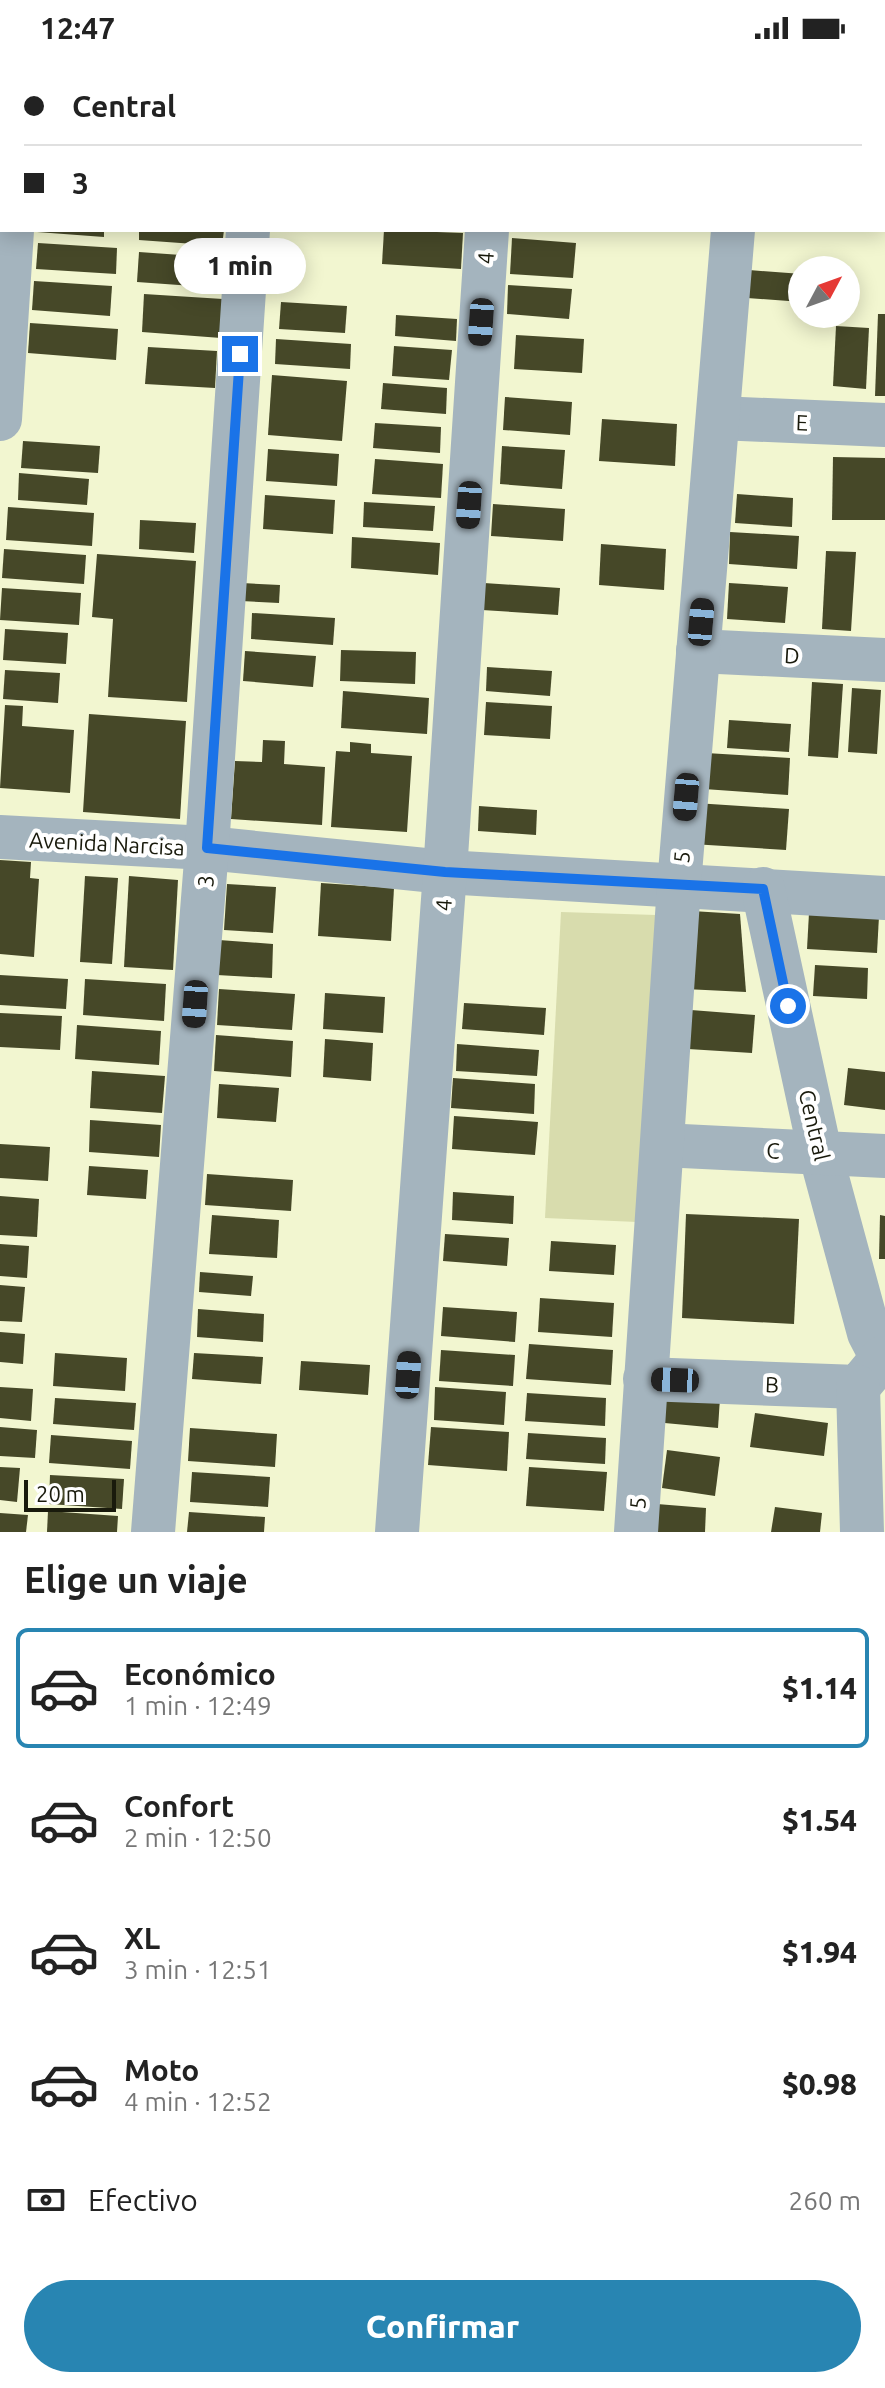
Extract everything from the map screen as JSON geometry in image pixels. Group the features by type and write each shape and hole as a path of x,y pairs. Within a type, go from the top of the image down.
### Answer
{"street":[{"path":"0,419 12,232"},
{"name":"3","path":"153,1532 207,848 248,232"},
{"name":"4","path":"397,1532 487,232"},
{"name":"5","path":"636,1532 679,885 733,232"},
{"name":"E","path":"718,418 885,425"},
{"name":"D","path":"698,651 885,660"},
{"name":"Avenida Narcisa","path":"0,837 207,848 445,872 885,898"},
{"name":"Central","path":"763,889 820,1152 869,1333 875,1368 862,1532"},
{"name":"C","path":"662,1145 885,1156"},
{"name":"B","path":"645,1379 875,1368"}],"green space":[{"path":"561,912 656,915 637,1222 545,1218"}],"building":[{"path":"37,232 104,232 104,237"},
{"path":"139,232 224,232 222,246 139,240"},
{"path":"384,232 463,233 461,269 382,264"},
{"path":"512,238 576,243 573,278 510,274"},
{"path":"38,243 117,248 116,274 36,269"},
{"path":"139,252 223,258 221,288 137,282"},
{"path":"749,270 788,273 788,301 747,298"},
{"path":"34,281 112,286 110,316 32,310"},
{"path":"508,285 572,289 569,319 507,314"},
{"path":"144,294 223,299 221,338 142,332"},
{"path":"281,302 347,306 345,333 279,329"},
{"path":"878,314 885,314 885,396 875,396"},
{"path":"396,315 457,319 456,341 395,336"},
{"path":"30,323 118,329 116,360 28,353"},
{"path":"836,328 869,328 866,389 833,386"},
{"path":"516,335 584,339 582,373 514,369"},
{"path":"276,339 351,344 350,369 275,364"},
{"path":"394,346 452,350 449,380 392,376"},
{"path":"148,347 217,351 215,388 145,384"},
{"path":"272,375 347,381 342,441 268,435"},
{"path":"383,383 447,388 446,414 381,409"},
{"path":"505,397 572,402 570,435 503,430"},
{"path":"602,419 677,424 675,466 599,461"},
{"path":"375,423 441,427 440,453 373,448"},
{"path":"23,441 100,446 98,473 21,468"},
{"path":"502,446 565,450 562,489 500,484"},
{"path":"268,449 339,454 337,486 266,481"},
{"path":"833,457 885,458 885,520 832,520"},
{"path":"375,459 443,464 441,498 372,494"},
{"path":"19,473 89,479 87,505 18,500"},
{"path":"737,494 793,498 792,527 735,523"},
{"path":"265,495 335,500 333,534 263,529"},
{"path":"364,502 435,506 433,531 363,527"},
{"path":"493,504 565,509 563,541 491,536"},
{"path":"8,507 94,513 92,546 6,540"},
{"path":"140,520 196,523 194,553 139,549"},
{"path":"730,532 799,536 797,569 729,564"},
{"path":"352,537 440,543 438,575 351,568"},
{"path":"601,544 666,549 664,590 599,585"},
{"path":"4,549 86,555 84,584 2,578"},
{"path":"826,551 856,552 851,631 822,629"},
{"path":"97,554 196,561 187,702 108,697 113,619 92,617"},
{"path":"242,583 280,585 279,603 241,601"},
{"path":"484,583 560,588 558,615 482,610"},
{"path":"729,583 788,587 785,623 727,619"},
{"path":"2,588 81,593 79,625 0,620"},
{"path":"252,613 335,618 333,645 251,639"},
{"path":"5,629 68,633 66,664 3,660"},
{"path":"341,650 416,652 415,684 340,681"},
{"path":"245,651 316,656 313,687 243,681"},
{"path":"487,667 552,671 550,696 486,691"},
{"path":"5,670 60,673 58,703 3,699"},
{"path":"812,682 843,684 838,758 808,756"},
{"path":"852,688 881,690 877,754 848,752"},
{"path":"343,691 429,698 427,734 341,728"},
{"path":"486,702 552,706 550,739 484,735"},
{"path":"5,705 23,706 22,726 74,730 70,793 0,788"},
{"path":"89,714 186,721 180,819 83,812"},
{"path":"729,720 791,724 789,752 727,748"},
{"path":"263,740 285,741 284,764 325,767 322,825 231,819 235,761 262,762"},
{"path":"350,742 371,744 371,753 412,756 407,832 331,827 336,751 350,752"},
{"path":"706,753 790,758 788,795 704,789"},
{"path":"695,803 789,809 786,850 692,844"},
{"path":"479,806 537,810 536,835 478,831"},
{"path":"0,860 31,862 30,878 39,879 34,957 0,954"},
{"path":"85,876 118,878 112,964 80,962"},
{"path":"129,876 178,880 173,970 124,967"},
{"path":"321,883 394,888 391,941 318,936"},
{"path":"227,884 276,887 273,933 224,930"},
{"path":"692,911 740,914 746,992 685,989"},
{"path":"809,913 879,916 877,953 807,949"},
{"path":"219,940 273,944 272,978 217,975"},
{"path":"815,965 868,968 867,999 813,996"},
{"path":"0,975 68,979 66,1009 0,1005"},
{"path":"85,979 166,984 164,1021 83,1015"},
{"path":"219,989 295,994 292,1030 217,1025"},
{"path":"325,993 385,997 383,1033 323,1029"},
{"path":"464,1003 546,1008 544,1035 462,1029"},
{"path":"691,1010 755,1015 752,1053 688,1049"},
{"path":"0,1013 62,1016 60,1050 0,1047"},
{"path":"77,1025 161,1031 159,1065 75,1059"},
{"path":"216,1035 293,1041 291,1077 214,1071"},
{"path":"325,1039 373,1043 371,1081 323,1077"},
{"path":"457,1044 539,1050 537,1076 456,1071"},
{"path":"848,1068 885,1072 885,1110 844,1105"},
{"path":"92,1071 165,1076 162,1113 90,1108"},
{"path":"453,1078 535,1084 534,1114 451,1108"},
{"path":"219,1084 279,1088 276,1122 217,1118"},
{"path":"454,1116 538,1122 535,1155 452,1149"},
{"path":"90,1120 161,1125 159,1157 89,1152"},
{"path":"0,1144 50,1147 48,1181 0,1178"},
{"path":"89,1166 148,1170 146,1199 87,1195"},
{"path":"207,1174 293,1180 291,1211 205,1205"},
{"path":"453,1192 514,1196 513,1224 452,1220"},
{"path":"0,1196 39,1199 37,1237 0,1235"},
{"path":"686,1214 799,1219 794,1324 682,1318"},
{"path":"212,1215 279,1220 277,1258 209,1254"},
{"path":"880,1215 885,1216 885,1259 879,1259"},
{"path":"445,1234 509,1238 507,1266 443,1261"},
{"path":"551,1241 616,1245 614,1275 549,1271"},
{"path":"0,1244 29,1246 27,1278 0,1276"},
{"path":"200,1272 253,1276 251,1296 199,1292"},
{"path":"0,1285 25,1287 22,1322 0,1321"},
{"path":"540,1298 614,1303 612,1337 538,1332"},
{"path":"443,1307 517,1312 515,1342 441,1336"},
{"path":"198,1309 264,1314 263,1342 197,1337"},
{"path":"0,1332 25,1334 23,1364 0,1362"},
{"path":"529,1344 613,1350 611,1385 526,1379"},
{"path":"441,1350 515,1355 513,1386 439,1381"},
{"path":"55,1353 127,1358 125,1391 53,1386"},
{"path":"194,1353 263,1357 261,1384 192,1379"},
{"path":"301,1361 370,1365 368,1395 299,1390"},
{"path":"0,1387 33,1389 31,1421 0,1418"},
{"path":"435,1387 506,1392 504,1425 434,1420"},
{"path":"657,1392 720,1398 718,1428 654,1422"},
{"path":"527,1393 606,1398 605,1426 525,1421"},
{"path":"55,1398 136,1403 134,1430 53,1424"},
{"path":"755,1413 828,1423 824,1456 750,1447"},
{"path":"0,1427 37,1430 35,1458 0,1456"},
{"path":"431,1427 509,1432 507,1471 428,1465"},
{"path":"190,1428 277,1434 275,1467 188,1461"},
{"path":"528,1433 606,1438 605,1464 526,1459"},
{"path":"51,1435 132,1441 130,1469 49,1463"},
{"path":"667,1450 720,1457 715,1496 662,1488"},
{"path":"0,1467 20,1468 17,1502 0,1500"},
{"path":"529,1467 607,1472 604,1511 526,1506"},
{"path":"192,1472 270,1477 268,1507 190,1502"},
{"path":"50,1475 124,1479 122,1509 49,1504"},
{"path":"657,1504 706,1508 705,1532 654,1532"},
{"path":"775,1507 822,1513 820,1532 771,1532"},
{"path":"48,1511 118,1516 117,1532 47,1532"},
{"path":"189,1512 265,1517 264,1532 187,1532"},
{"path":"0,1513 28,1515 26,1532 0,1532"}],"route":[{"path":"240,354 207,848 445,872 763,889 788,1006"}]}
